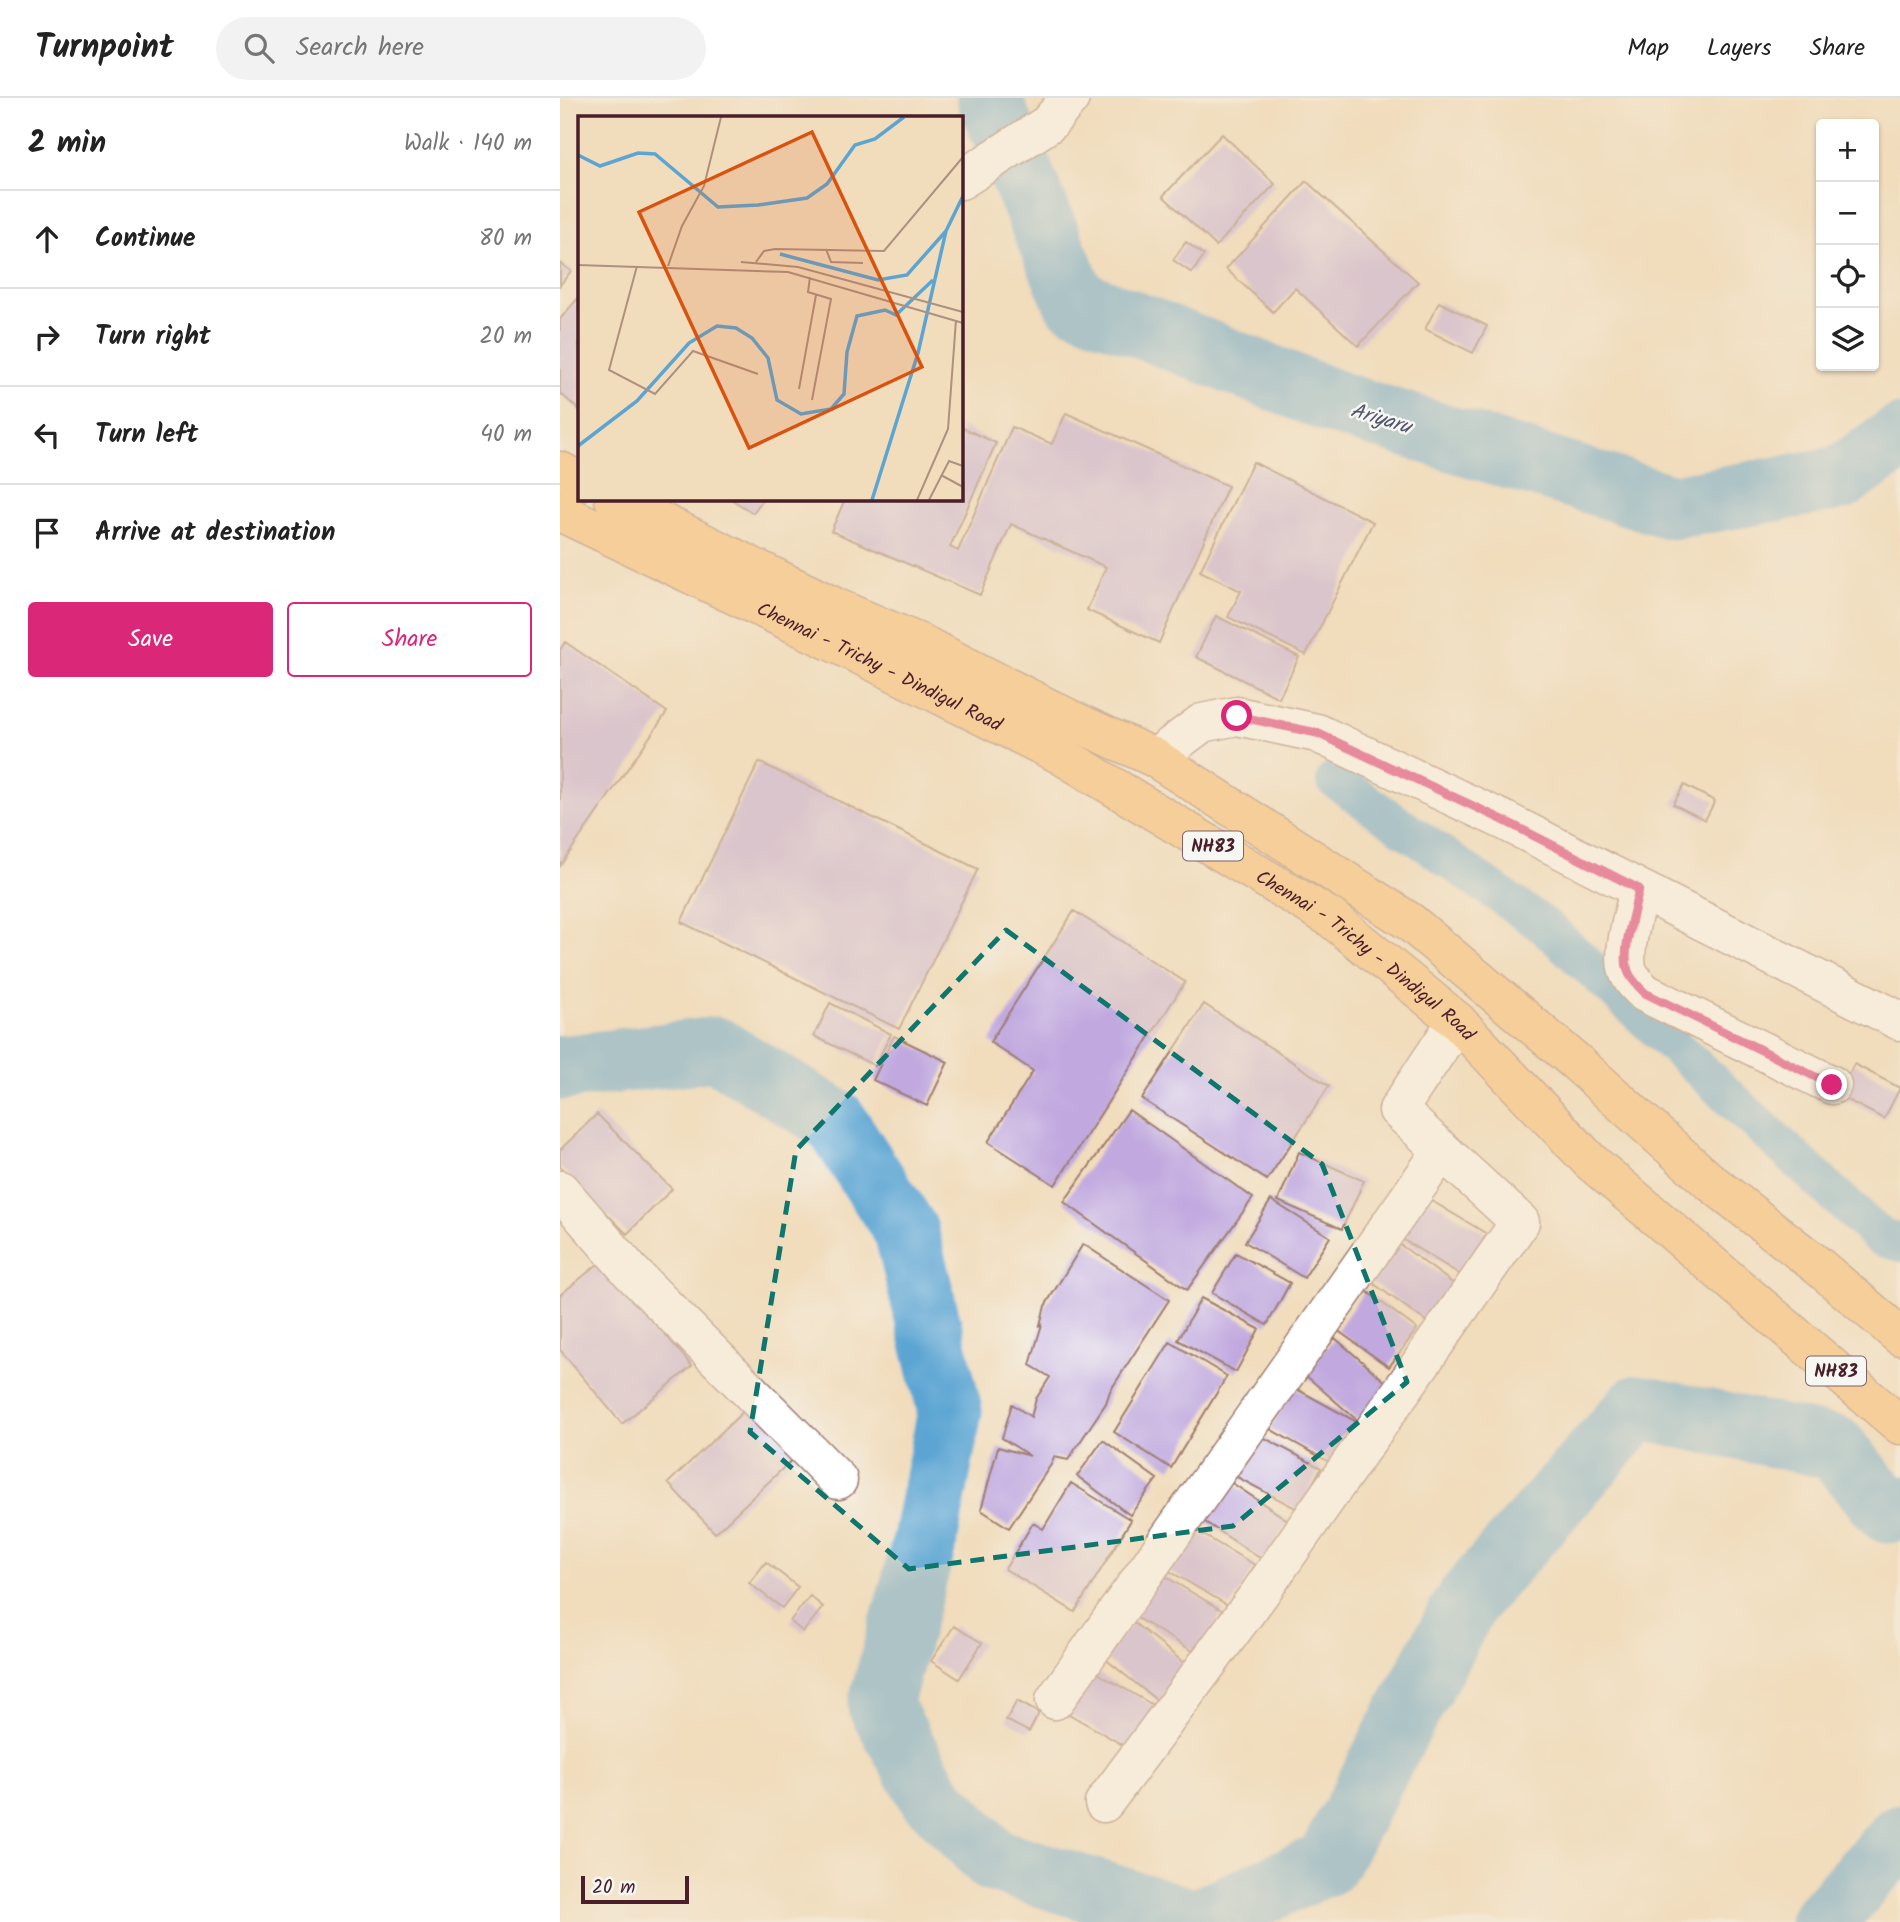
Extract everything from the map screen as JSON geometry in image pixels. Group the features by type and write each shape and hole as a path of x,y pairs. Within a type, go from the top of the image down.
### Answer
{"highway":[{"path":"560,471 578,480"},
{"name":"Chennai - Trichy - Dindigul Road","path":"616,500 825,602 924,645 1155,758 1410,922 1576,1062 1708,1180 1817,1265 1900,1336"},
{"name":"Chennai - Trichy - Dindigul Road","path":"582,512 1061,755 1331,918 1457,1021 1590,1161 1900,1425"}],"street":[{"path":"962,179 1048,124 1070,98"},
{"path":"1155,758 1202,723 1237,716 1317,733 1503,820 1900,1021"},
{"path":"1639,889 1626,954 1628,970 1635,983 1645,993 1832,1085"},
{"path":"1104,1803 1260,1593 1520,1222 1398,1111 1457,1021"},
{"path":"1055,1700 1442,1151"},
{"path":"560,1190 631,1272 838,1480"}],"highlighted area":[{"path":"1006,930 1322,1164 1407,1382 1233,1526 909,1569 750,1432 796,1150"}],"building":[{"path":"1222,134 1275,184 1216,246 1163,196"},
{"path":"1306,181 1418,282 1358,346 1295,288 1273,312 1226,269"},
{"path":"1186,242 1204,255 1192,273 1173,260"},
{"path":"560,263 571,271 560,285"},
{"path":"578,298 578,409 560,393 560,319"},
{"path":"1439,302 1487,326 1473,353 1425,329"},
{"path":"1066,413 1228,486 1159,643 1087,610 1106,567 1011,524 980,595 831,531 845,500 962,500 962,427 996,443 950,547 958,551 1012,427 1052,444"},
{"path":"1253,462 1373,522 1306,655 1228,617 1241,591 1200,571"},
{"path":"733,500 762,500 753,513"},
{"path":"1216,616 1299,657 1279,698 1196,657"},
{"path":"565,642 667,712 560,866 560,650"},
{"path":"759,762 978,869 899,1029 681,922"},
{"path":"1684,785 1715,801 1705,820 1673,804"},
{"path":"1074,911 1185,982 1055,1185 988,1142 1033,1071 990,1042"},
{"path":"830,1003 891,1034 875,1066 814,1036"},
{"path":"1204,1004 1329,1086 1267,1180 1142,1099"},
{"path":"894,1036 948,1062 927,1106 873,1080"},
{"path":"1854,1064 1900,1088 1884,1119 1838,1095"},
{"path":"1129,1110 1253,1198 1187,1290 1064,1202"},
{"path":"597,1114 672,1189 627,1234 560,1167 560,1150"},
{"path":"1299,1152 1364,1181 1342,1229 1278,1201"},
{"path":"1427,1198 1487,1234 1461,1275 1402,1239"},
{"path":"1271,1200 1330,1237 1304,1278 1245,1242"},
{"path":"1398,1243 1454,1284 1427,1322 1370,1281"},
{"path":"1083,1244 1169,1300 1068,1460 1054,1457 1009,1528 981,1510 998,1447 1030,1456 1002,1438 1012,1404 1031,1417 1036,1399 1050,1377 1030,1365 1045,1306"},
{"path":"1236,1253 1290,1283 1267,1325 1212,1293"},
{"path":"603,1260 692,1366 622,1424 560,1350 560,1295"},
{"path":"1365,1290 1417,1329 1389,1367 1337,1330"},
{"path":"1201,1298 1259,1329 1236,1372 1178,1340"},
{"path":"1335,1338 1388,1384 1357,1420 1304,1374"},
{"path":"1170,1342 1227,1376 1171,1468 1114,1432"},
{"path":"1293,1387 1355,1421 1331,1463 1270,1429"},
{"path":"751,1404 798,1454 715,1533 668,1483"},
{"path":"1259,1435 1321,1468 1299,1510 1237,1477"},
{"path":"1103,1440 1157,1479 1130,1515 1077,1476"},
{"path":"1229,1481 1289,1521 1263,1560 1202,1520"},
{"path":"1071,1483 1131,1520 1075,1612 1005,1569 1033,1523 1043,1529"},
{"path":"1193,1529 1255,1565 1231,1607 1169,1571"},
{"path":"766,1562 798,1587 782,1608 749,1583"},
{"path":"1161,1574 1223,1611 1198,1654 1135,1617"},
{"path":"810,1596 823,1607 803,1632 790,1621"},
{"path":"1133,1622 1188,1666 1159,1702 1104,1658"},
{"path":"954,1626 982,1643 959,1679 931,1661"},
{"path":"1094,1671 1158,1708 1133,1751 1069,1714"},
{"path":"1017,1701 1039,1713 1029,1732 1006,1720"}],"waterway":[{"name":"Ariyaru","path":"989,98 1075,300 1339,404 1672,507 1841,478 1900,437"},
{"path":"1335,780 1547,928 1880,1237 1900,1243"},
{"path":"560,1068 716,1049 835,1121 906,1231 950,1411 925,1540 880,1705 930,1795 993,1860 1196,1922 1327,1863 1467,1601 1638,1407 1835,1448 1888,1511 1900,1508"},
{"path":"1822,1922 1900,1836"}],"route":[{"path":"1237,716 1317,733 1503,820 1639,889 1626,954 1628,970 1635,983 1645,993 1832,1085"}]}
